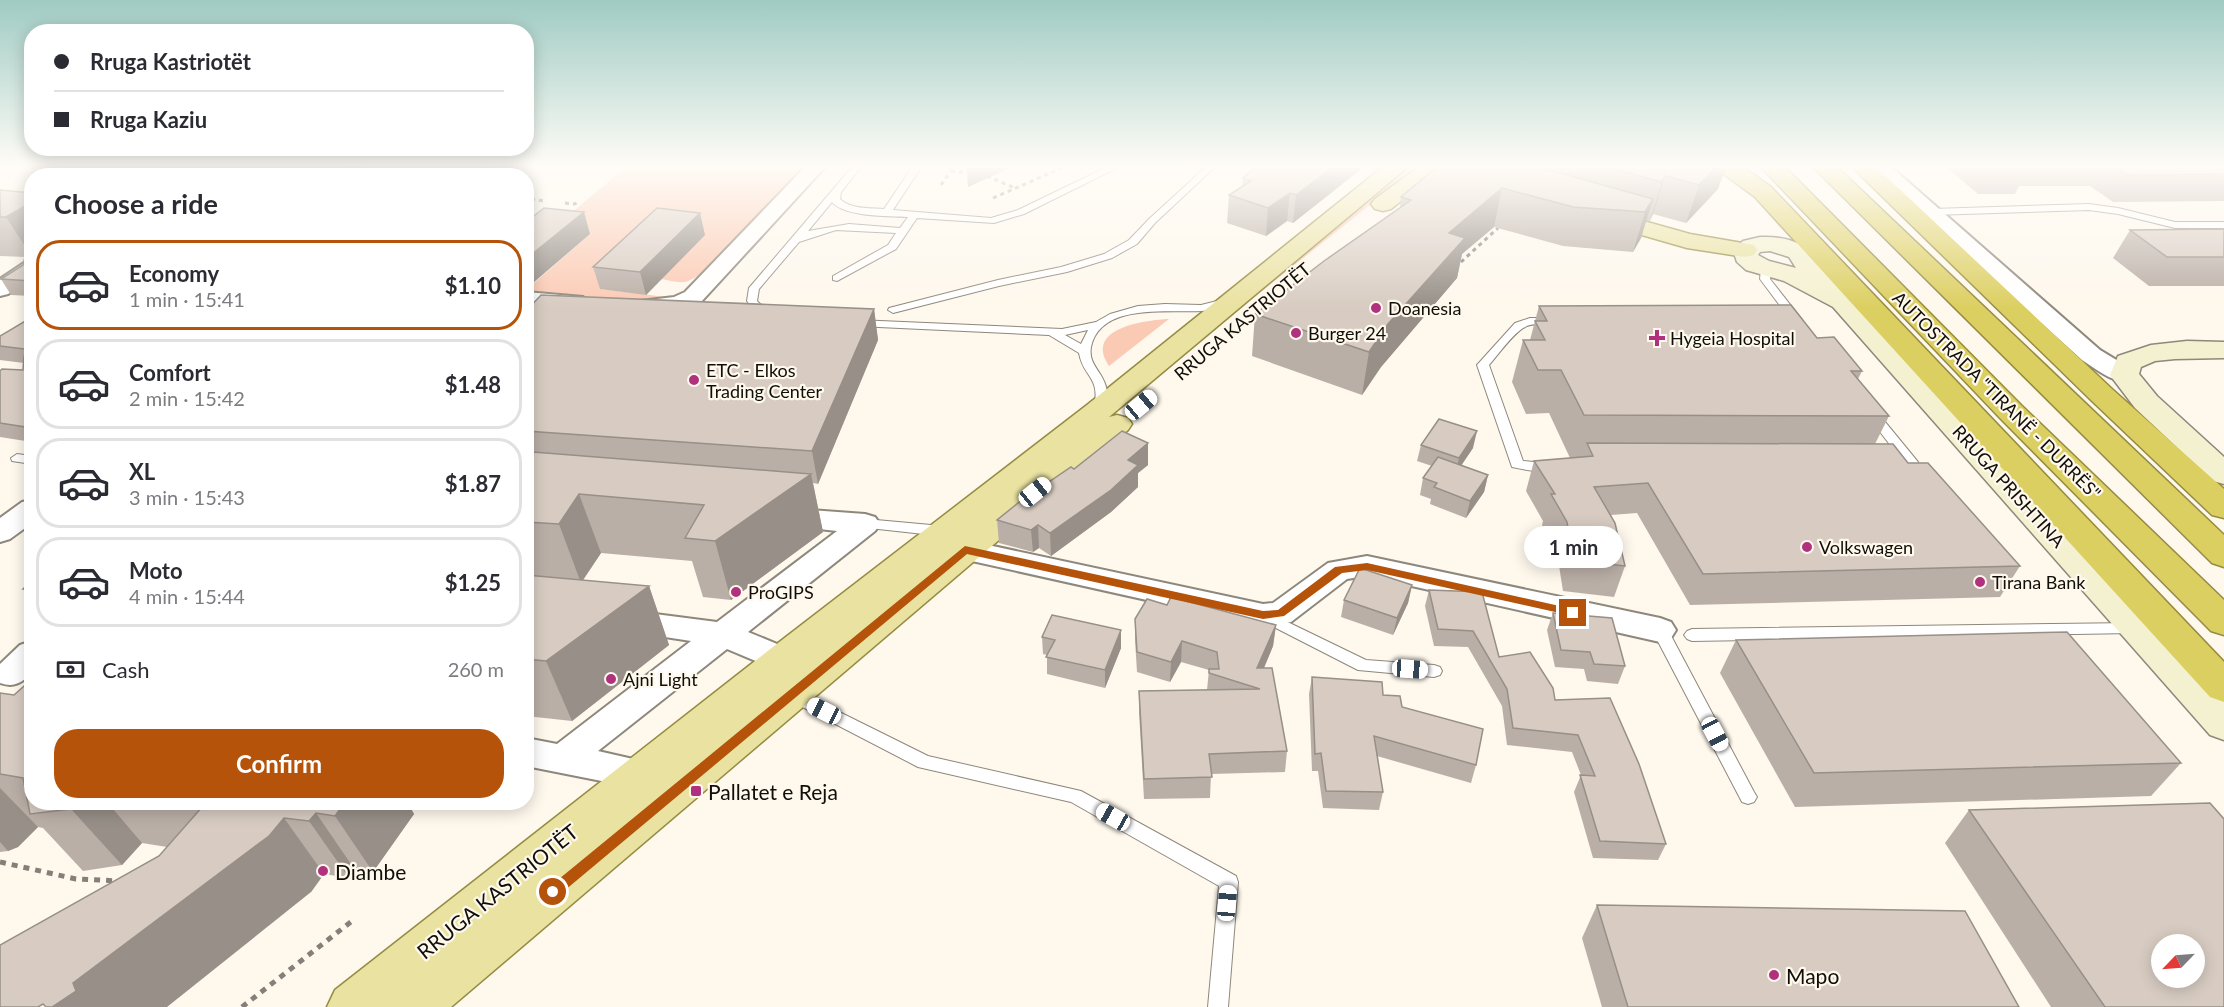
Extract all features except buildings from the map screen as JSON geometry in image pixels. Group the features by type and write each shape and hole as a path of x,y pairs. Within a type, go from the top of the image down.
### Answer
{"highway":[{"path":"1803,213 2224,687"},
{"name":"AUTOSTRADA \"TIRANË - DURRËS\"","path":"1807,213 2224,622"},
{"path":"1871,213 2224,555"},
{"path":"1911,213 2224,507"}],"main road":[{"name":"RRUGA KASTRIOTËT","path":"414,1007 791,695 954,541 1098,411 1340,213"},
{"name":"RRUGA KASTRIOTËT","path":"352,1007 782,660 954,541 1371,213"},
{"path":"1589,213 1687,241 1774,260 1777,213"},
{"name":"RRUGA PRISHTINA","path":"1774,260 1842,301 2224,724"},
{"path":"2224,350 2170,350 2143,355 2128,362 2124,375 2146,402 2224,474"}],"street":[{"path":"629,306 679,304 693,297 773,213"},
{"path":"1933,213 2091,355 2124,375"},
{"path":"0,289 24,273"},
{"path":"534,300 595,304"},
{"path":"0,532 24,515"},
{"path":"762,515 865,524"},
{"path":"564,758 865,524"},
{"path":"954,541 1263,615 1280,614 1339,570 1367,566 1660,630"},
{"path":"596,618 723,634 782,660"},
{"path":"534,753 642,774"}],"lane":[{"path":"783,319 759,309 752,301 752,294 761,278 817,213"},
{"path":"886,213 991,221 1018,213"},
{"path":"893,310 1063,270 1108,256 1141,235 1161,213"},
{"path":"2126,213 2175,225 2224,225"},
{"path":"837,278 892,247 914,215"},
{"path":"793,241 817,230 831,227 848,226 903,231"},
{"path":"1774,260 1765,279 1795,323"},
{"path":"843,322 1062,332 1097,325 1115,316 1137,310 1162,306 1194,309 1211,307 1232,300"},
{"path":"1563,320 1530,321 1519,324 1483,365 1517,464 1530,467 1565,468"},
{"path":"1097,325 1087,338 1084,352 1089,366 1101,382 1104,395 1098,411"},
{"path":"1040,332 1057,335 1084,352"},
{"path":"1867,408 1913,465 1884,468"},
{"path":"16,458 24,459"},
{"path":"865,524 954,541"},
{"path":"1263,615 1364,666 1434,671"},
{"path":"1692,635 2138,628"},
{"path":"1660,630 1748,797"},
{"path":"791,695 924,762 1075,796 1229,882 1218,1007"}],"path":[{"path":"1461,261 1498,228"},
{"path":"0,862 76,879 132,881"},
{"path":"242,1007 352,921"}],"shaded area":[{"path":"571,213 765,213 729,250 696,277 684,282 661,279 705,235 601,289 666,297 665,300 534,295 534,283 590,234 551,230"},
{"path":"1353,213 1360,213 1199,341"},
{"path":"1169,319 1109,366 1103,353 1104,343 1110,335 1133,324"}],"place":[{"name":"Doanesia","path":"1376,308"},
{"name":"Burger 24","path":"1296,333"},
{"name":"Hygeia Hospital","path":"1657,338"},
{"name":"ETC - Elkos Trading Center","path":"694,380"},
{"name":"Volkswagen","path":"1807,547"},
{"name":"Tirana Bank","path":"1980,582"},
{"name":"ProGIPS","path":"736,592"},
{"name":"Ajni Light","path":"611,679"},
{"name":"Pallatet e Reja","path":"696,791"},
{"name":"Diambe","path":"323,871"},
{"name":"Mapo","path":"1774,975"}],"route":[{"path":"553,892 965,550 1263,615 1280,614 1339,570 1367,566 1573,613"}]}
